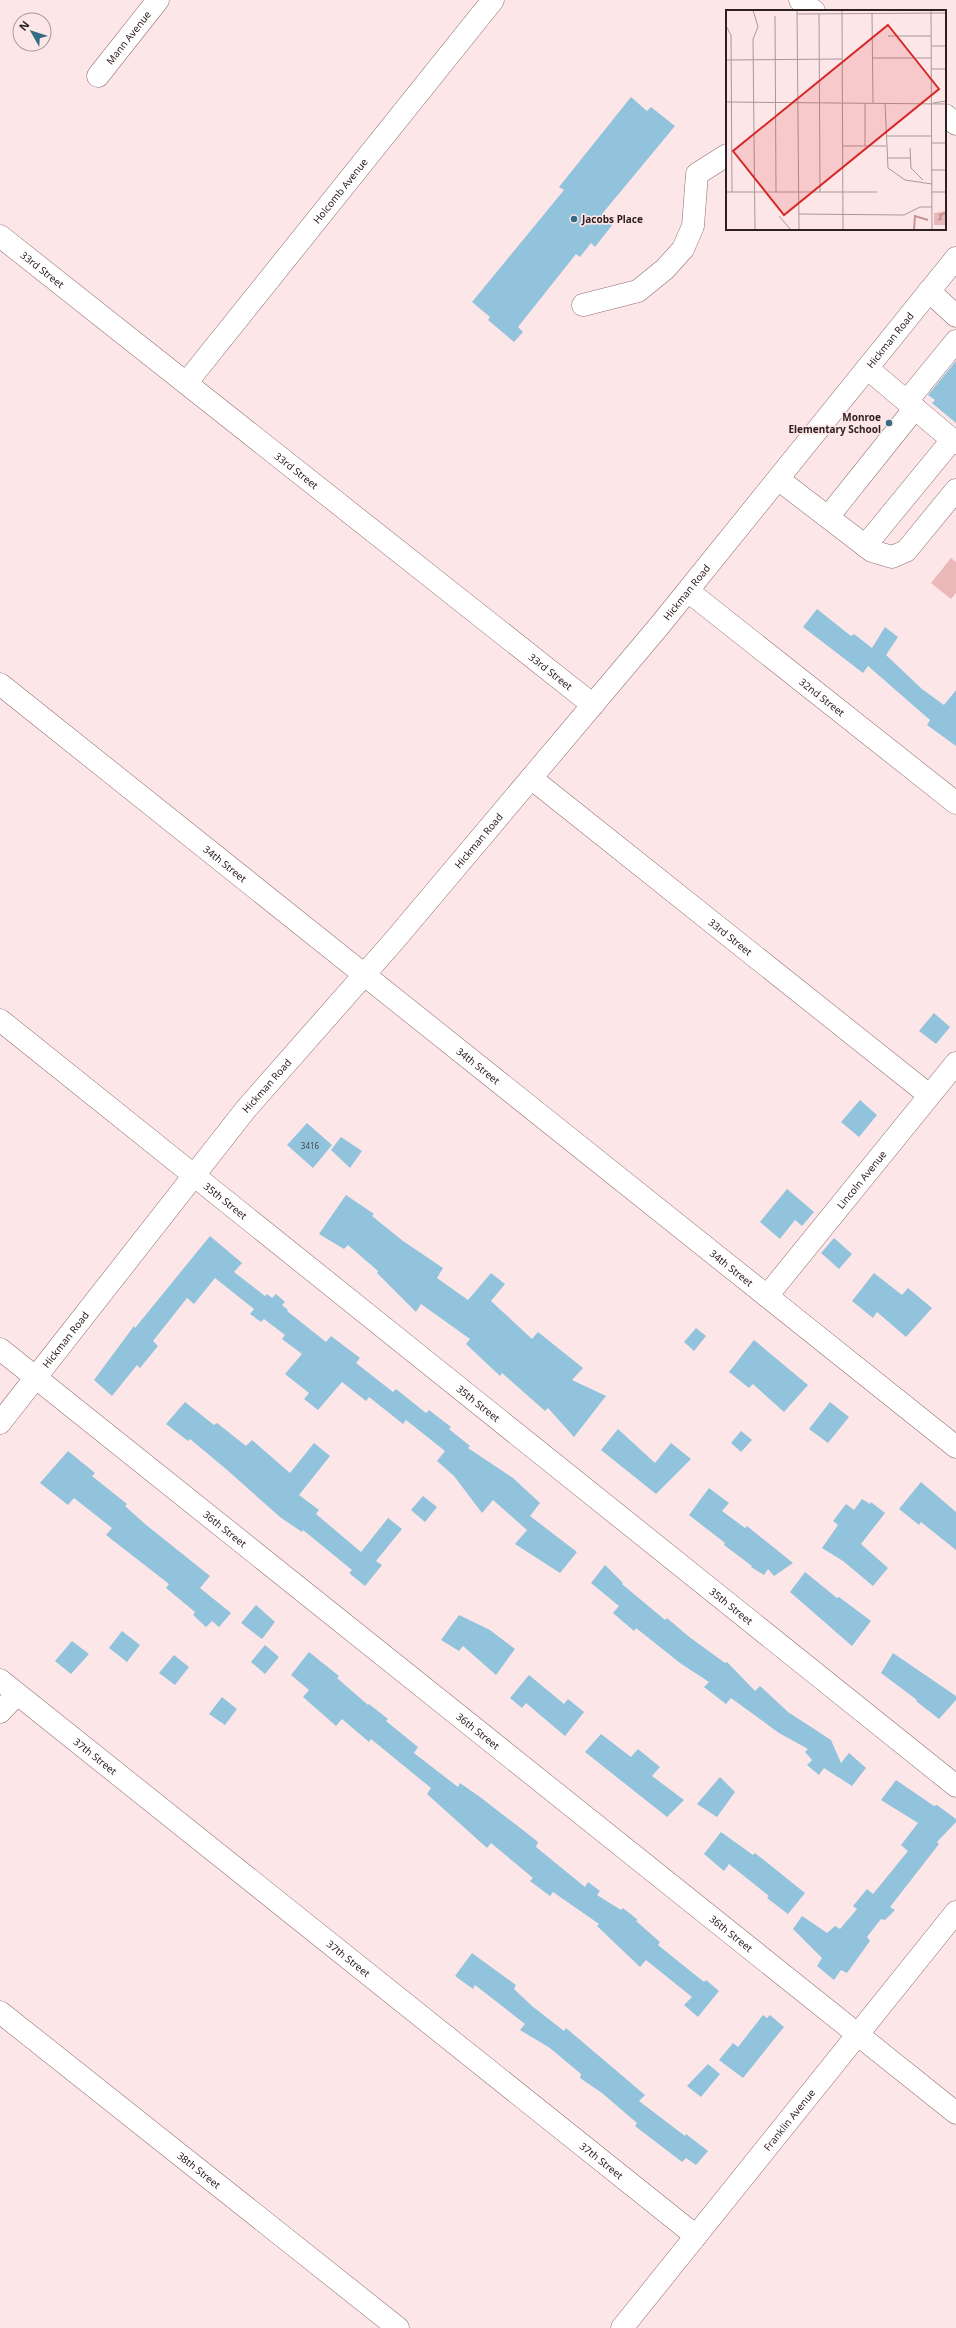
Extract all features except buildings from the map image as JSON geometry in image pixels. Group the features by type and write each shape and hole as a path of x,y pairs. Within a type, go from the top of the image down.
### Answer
{"street":[{"name":"Mann Avenue","path":"98,76 158,0"},
{"name":"Holcomb Avenue","path":"187,382 493,0"},
{"path":"800,0 813,10"},
{"path":"946,116 956,124"},
{"path":"583,305 638,291 665,269 683,248 693,226 697,174 726,156"},
{"name":"33rd Street","path":"0,236 187,382 593,705"},
{"name":"Hickman Road","path":"0,1424 246,1109 363,976 593,705 688,591 956,258"},
{"path":"929,291 956,316"},
{"path":"828,517 956,342"},
{"path":"865,546 954,442 867,368"},
{"path":"778,478 872,551 892,557 906,551 956,490"},
{"name":"32nd Street","path":"688,591 956,804"},
{"name":"34th Street","path":"0,684 363,976 956,1447"},
{"name":"33rd Street","path":"531,778 929,1096"},
{"name":"35th Street","path":"0,1020 956,1786"},
{"name":"Lincoln Avenue","path":"767,1296 956,1062"},
{"name":"36th Street","path":"0,1349 956,2113"},
{"name":"37th Street","path":"0,1680 696,2236"},
{"path":"0,1712 17,1694"},
{"name":"Franklin Avenue","path":"622,2328 956,1912"},
{"name":"38th Street","path":"0,2012 398,2328"}],"shaded area":[{"path":"951,558 956,562 956,593 951,599 931,583"}],"place":[{"name":"Jacobs Place","path":"574,219"},
{"name":"Monroe Elementary School","path":"889,423"}]}
